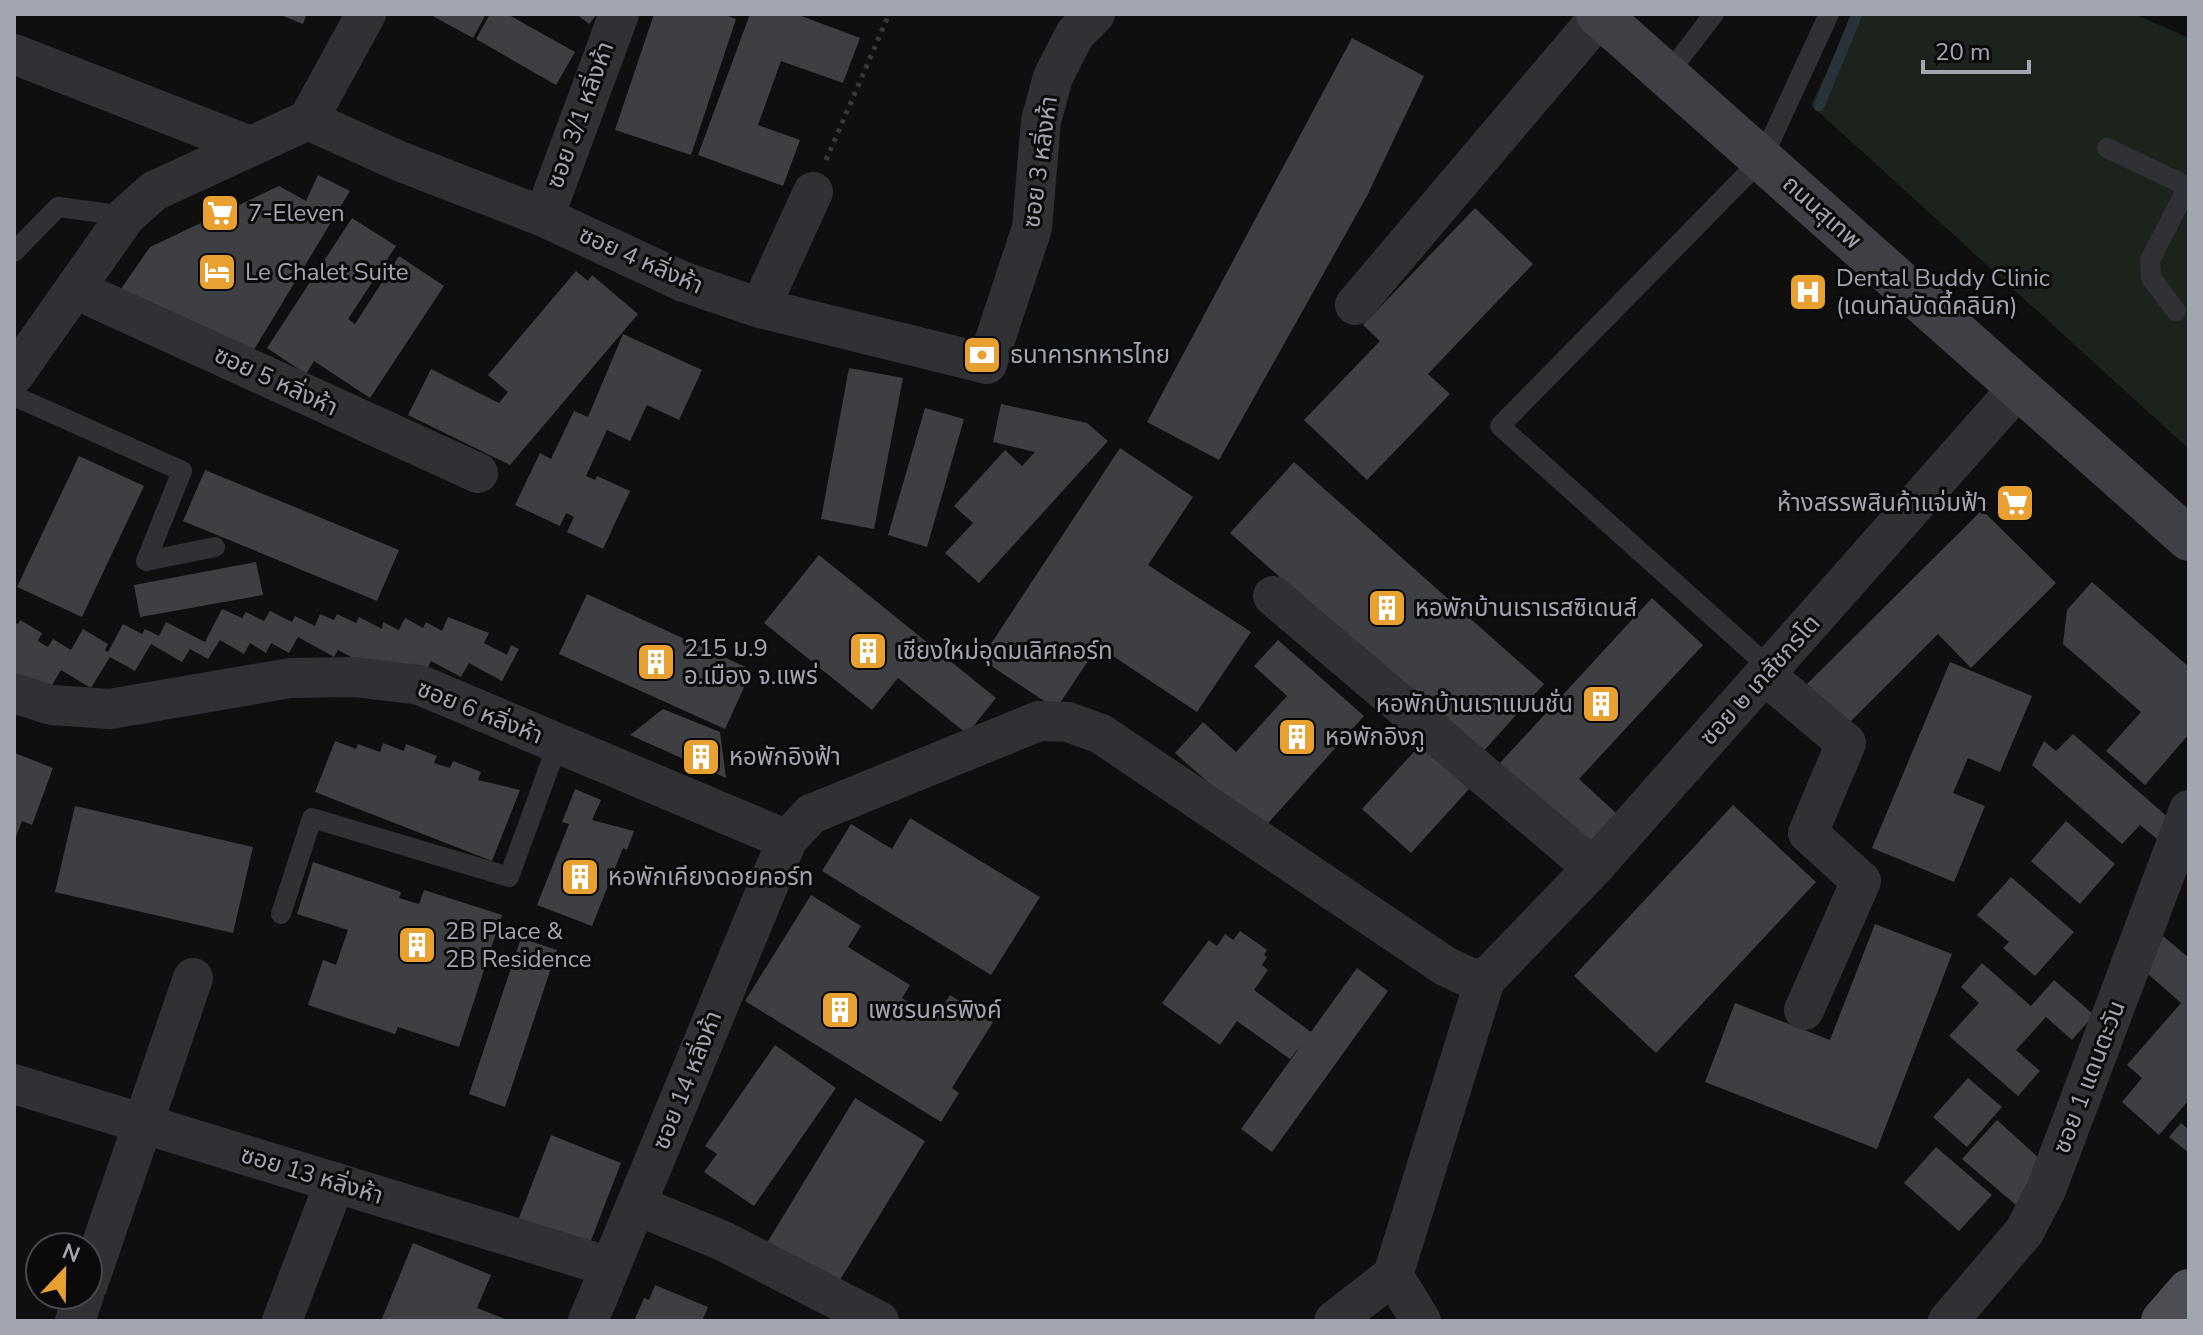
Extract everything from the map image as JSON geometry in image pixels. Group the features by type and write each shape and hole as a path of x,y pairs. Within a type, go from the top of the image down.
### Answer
{"main road":[{"name":"ถนนสุเทพ","path":"1599,15 2189,539"},
{"path":"2163,1321 2189,1291"}],"street":[{"path":"14,375 126,216 154,191 247,145 308,120 366,14"},
{"name":"ซอย 3/1 หลิ่งห้า","path":"544,217 619,14"},
{"name":"ซอย 3 หลิ่งห้า","path":"987,364 1032,228 1041,121 1053,77 1075,34 1095,14"},
{"path":"1355,305 1599,15"},
{"path":"14,54 247,145"},
{"name":"ซอย 4 หลิ่งห้า","path":"308,120 399,161 544,217 684,282 760,308 987,364"},
{"path":"760,308 813,192"},
{"name":"ซอย 5 หลิ่งห้า","path":"75,289 478,473"},
{"name":"ซอย ๒ เภสัชกรโต","path":"1491,975 1593,868 2019,387"},
{"path":"1273,596 1593,868"},
{"path":"1768,672 1846,743 1808,833 1861,881 1804,1010"},
{"name":"ซอย 6 หลิ่งห้า","path":"14,693 51,705 110,709 290,678 354,677 420,685 787,840"},
{"path":"787,840 811,814 1039,721 1068,722 1101,734 1445,966 1468,977 1491,975 1393,1275 1334,1321"},
{"name":"ซอย 1 แดนตะวัน","path":"1948,1321 2024,1232 2046,1190 2189,810"},
{"name":"ซอย 14 หลิ่งห้า","path":"588,1321 787,840"},
{"path":"104,1237 193,978"},
{"name":"ซอย 13 หลิ่งห้า","path":"14,1084 610,1267"},
{"path":"282,1321 335,1182"},
{"path":"636,1205 723,1241 879,1321"},
{"path":"1393,1275 1421,1321"}],"lane":[{"path":"1667,75 1714,14"},
{"path":"1768,672 1500,426 1762,159 1829,14"},
{"path":"2107,148 2188,187 2150,260 2151,278 2176,311"},
{"path":"14,252 58,207 126,216"},
{"path":"14,396 182,471 146,561 215,547"},
{"path":"281,914 312,818 509,877 558,743"}],"path":[{"path":"813,192 889,14"}],"shaded area":[{"path":"1854,14 2134,14 2189,38 2189,449 1811,105"}],"building":[{"path":"278,14 307,14 303,24"},
{"path":"429,14 486,14 473,38"},
{"path":"490,14 507,14 575,52 556,85 476,39"},
{"path":"576,14 597,14 589,24"},
{"path":"654,14 723,14 736,19 691,155 615,130"},
{"path":"750,14 796,14 860,38 843,83 781,61 758,125 800,140 783,186 698,155"},
{"path":"1352,38 1424,76 1367,196 1219,460 1147,422"},
{"name":"Le Chalet Suite","path":"318,175 350,191 249,358 116,296 150,247 279,186 306,201"},
{"path":"1475,208 1533,264 1428,374 1450,394 1367,480 1304,420 1380,341 1363,325"},
{"path":"352,218 396,246 348,319 355,324 399,256 444,286 370,398 314,361 306,374 267,348"},
{"path":"576,271 588,281 592,275 638,314 510,465 408,415 431,369 499,403 508,392 488,375"},
{"path":"623,334 702,370 679,420 647,405 630,441 607,430 586,476 595,480 597,476 630,491 603,549 567,532 574,517 566,513 560,526 515,505 540,453 551,459 574,411 588,417"},
{"path":"849,368 903,378 874,529 821,519"},
{"path":"1001,404 1087,423 1108,441 979,583 945,553 973,523 954,506 1005,450 1022,466 1035,452 993,442"},
{"path":"925,408 964,419 927,547 888,535"},
{"path":"1120,448 1193,497 1148,565 1251,632 1197,712 1098,646 1056,709 981,659"},
{"path":"79,456 144,486 82,617 17,587"},
{"name":"หอพักบ้านเราเรสซิเดนส์","path":"1294,462 1544,684 1480,755 1230,533"},
{"path":"205,470 399,550 377,601 183,521"},
{"path":"1982,510 2056,583 1971,668 1938,634 1848,724 1807,684"},
{"name":"เชียงใหม่อุดมเลิศคอร์ท","path":"819,555 996,698 967,734 898,678 872,710 764,623"},
{"path":"256,562 263,595 140,617 134,585"},
{"path":"2092,582 2189,667 2189,734 2145,785 2106,751 2141,712 2063,644 2067,610"},
{"name":"215 ม.9 อ.เมือง จ.แพร่","path":"587,594 752,670 725,729 559,654"},
{"name":"หอพักบ้านเราแมนชั่น","path":"1652,598 1703,645 1579,779 1617,814 1588,845 1499,764"},
{"path":"222,609 242,618 246,612 264,621 270,611 292,622 295,616 315,626 320,614 334,620 337,614 356,623 359,617 382,629 383,622 399,630 405,618 423,628 426,622 442,631 448,617 489,633 484,643 507,655 511,645 519,649 502,681 469,663 461,677 431,661 421,682 380,672 338,650 334,657 298,637 289,653 271,643 266,653 250,643 244,654 220,640 208,659 190,649 182,662 151,644 135,671 110,657 91,688 61,670 48,692 14,678 14,622 18,624 20,620 42,633 38,641 48,647 53,639 71,650 83,629 108,644 105,650 108,652 123,624 142,634 145,629 159,636 166,622 205,642"},
{"name":"หอพักอิงภู","path":"1278,640 1364,716 1262,830 1175,753 1203,722 1236,752 1287,696 1254,666"},
{"path":"1950,662 2032,696 2000,772 1968,758 1953,793 1985,806 1954,882 1872,848"},
{"name":"หอพักอิงฟ้า","path":"663,709 720,732 726,778 630,735"},
{"path":"2073,734 2171,820 2162,843 2140,825 2122,844 2032,765 2044,741 2056,751"},
{"name":"2B Place & 2B Residence","path":"335,741 356,749 358,744 380,752 383,743 404,751 406,744 437,756 434,763 450,768 453,761 481,772 478,780 520,790 492,861 315,792"},
{"path":"1420,745 1469,789 1411,853 1362,809"},
{"path":"15,753 53,768 32,825 22,821 14,842"},
{"name":"หอพักเคียงดอยคอร์ท","path":"575,789 601,800 592,820 634,831 627,850 623,848 592,926 537,905 569,824 562,822"},
{"path":"1733,805 1816,882 1656,1053 1574,976"},
{"path":"75,806 253,847 233,933 55,892"},
{"path":"910,818 1040,897 991,975 822,871 851,824 892,849"},
{"path":"2066,821 2115,864 2080,904 2031,861"},
{"name":"2B Place & 2B Residence","path":"313,862 401,892 399,898 419,904 424,890 502,915 459,1047 398,1027 395,1034 308,1005 323,960 336,965 348,930 297,914"},
{"path":"2011,877 2074,932 2035,976 2003,948 2009,942 1977,915"},
{"name":"เพชรนครพิงค์","path":"811,895 861,926 848,947 910,985 902,998 935,1019 950,995 993,1022 952,1088 959,1093 941,1122 745,1001"},
{"path":"1875,924 1952,954 1877,1149 1705,1082 1735,1003 1830,1040"},
{"path":"1240,931 1267,950 1262,965 1268,970 1254,990 1311,1032 1357,968 1388,991 1272,1152 1241,1129 1302,1044 1290,1059 1237,1021 1220,1045 1162,1003 1209,940 1217,946 1225,934 1233,940"},
{"path":"2163,936 2189,958 2189,1100 2159,1135 2122,1102 2142,1078 2127,1065 2181,1003 2148,974"},
{"path":"521,938 557,950 505,1107 469,1094"},
{"path":"1982,963 2031,1006 2054,980 2094,1015 2072,1040 2046,1017 2016,1050 2040,1071 2018,1096 1949,1036 1979,1003 1961,987"},
{"path":"775,1045 836,1088 754,1206 704,1172 717,1154 705,1146"},
{"path":"1968,1078 2002,1107 1967,1147 1933,1117"},
{"path":"855,1098 925,1141 832,1293 762,1251"},
{"path":"1997,1120 2049,1167 2016,1205 1962,1159"},
{"path":"2181,1123 2189,1130 2189,1153 2169,1137"},
{"path":"551,1135 621,1163 585,1256 515,1228"},
{"path":"1936,1147 1992,1195 1959,1231 1904,1183"},
{"path":"413,1243 491,1275 477,1308 510,1321 381,1321"},
{"path":"655,1285 708,1307 702,1321 634,1321 644,1298 649,1300"}],"waterway":[{"path":"1819,106 1857,14"}],"place":[{"name":"7-Eleven","path":"220,213"},
{"name":"Le Chalet Suite","path":"217,272"},
{"name":"Dental Buddy Clinic (เดนทัลบัดดี้คลินิก)","path":"1808,292"},
{"name":"ธนาคารทหารไทย","path":"982,355"},
{"name":"ห้างสรรพสินค้าแจ่มฟ้า","path":"2015,503"},
{"name":"หอพักบ้านเราเรสซิเดนส์","path":"1387,608"},
{"name":"เชียงใหม่อุดมเลิศคอร์ท","path":"868,651"},
{"name":"215 ม.9 อ.เมือง จ.แพร่","path":"656,662"},
{"name":"หอพักบ้านเราแมนชั่น","path":"1601,704"},
{"name":"หอพักอิงภู","path":"1297,737"},
{"name":"หอพักอิงฟ้า","path":"701,757"},
{"name":"หอพักเคียงดอยคอร์ท","path":"580,877"},
{"name":"2B Place & 2B Residence","path":"417,945"},
{"name":"เพชรนครพิงค์","path":"840,1010"}]}
